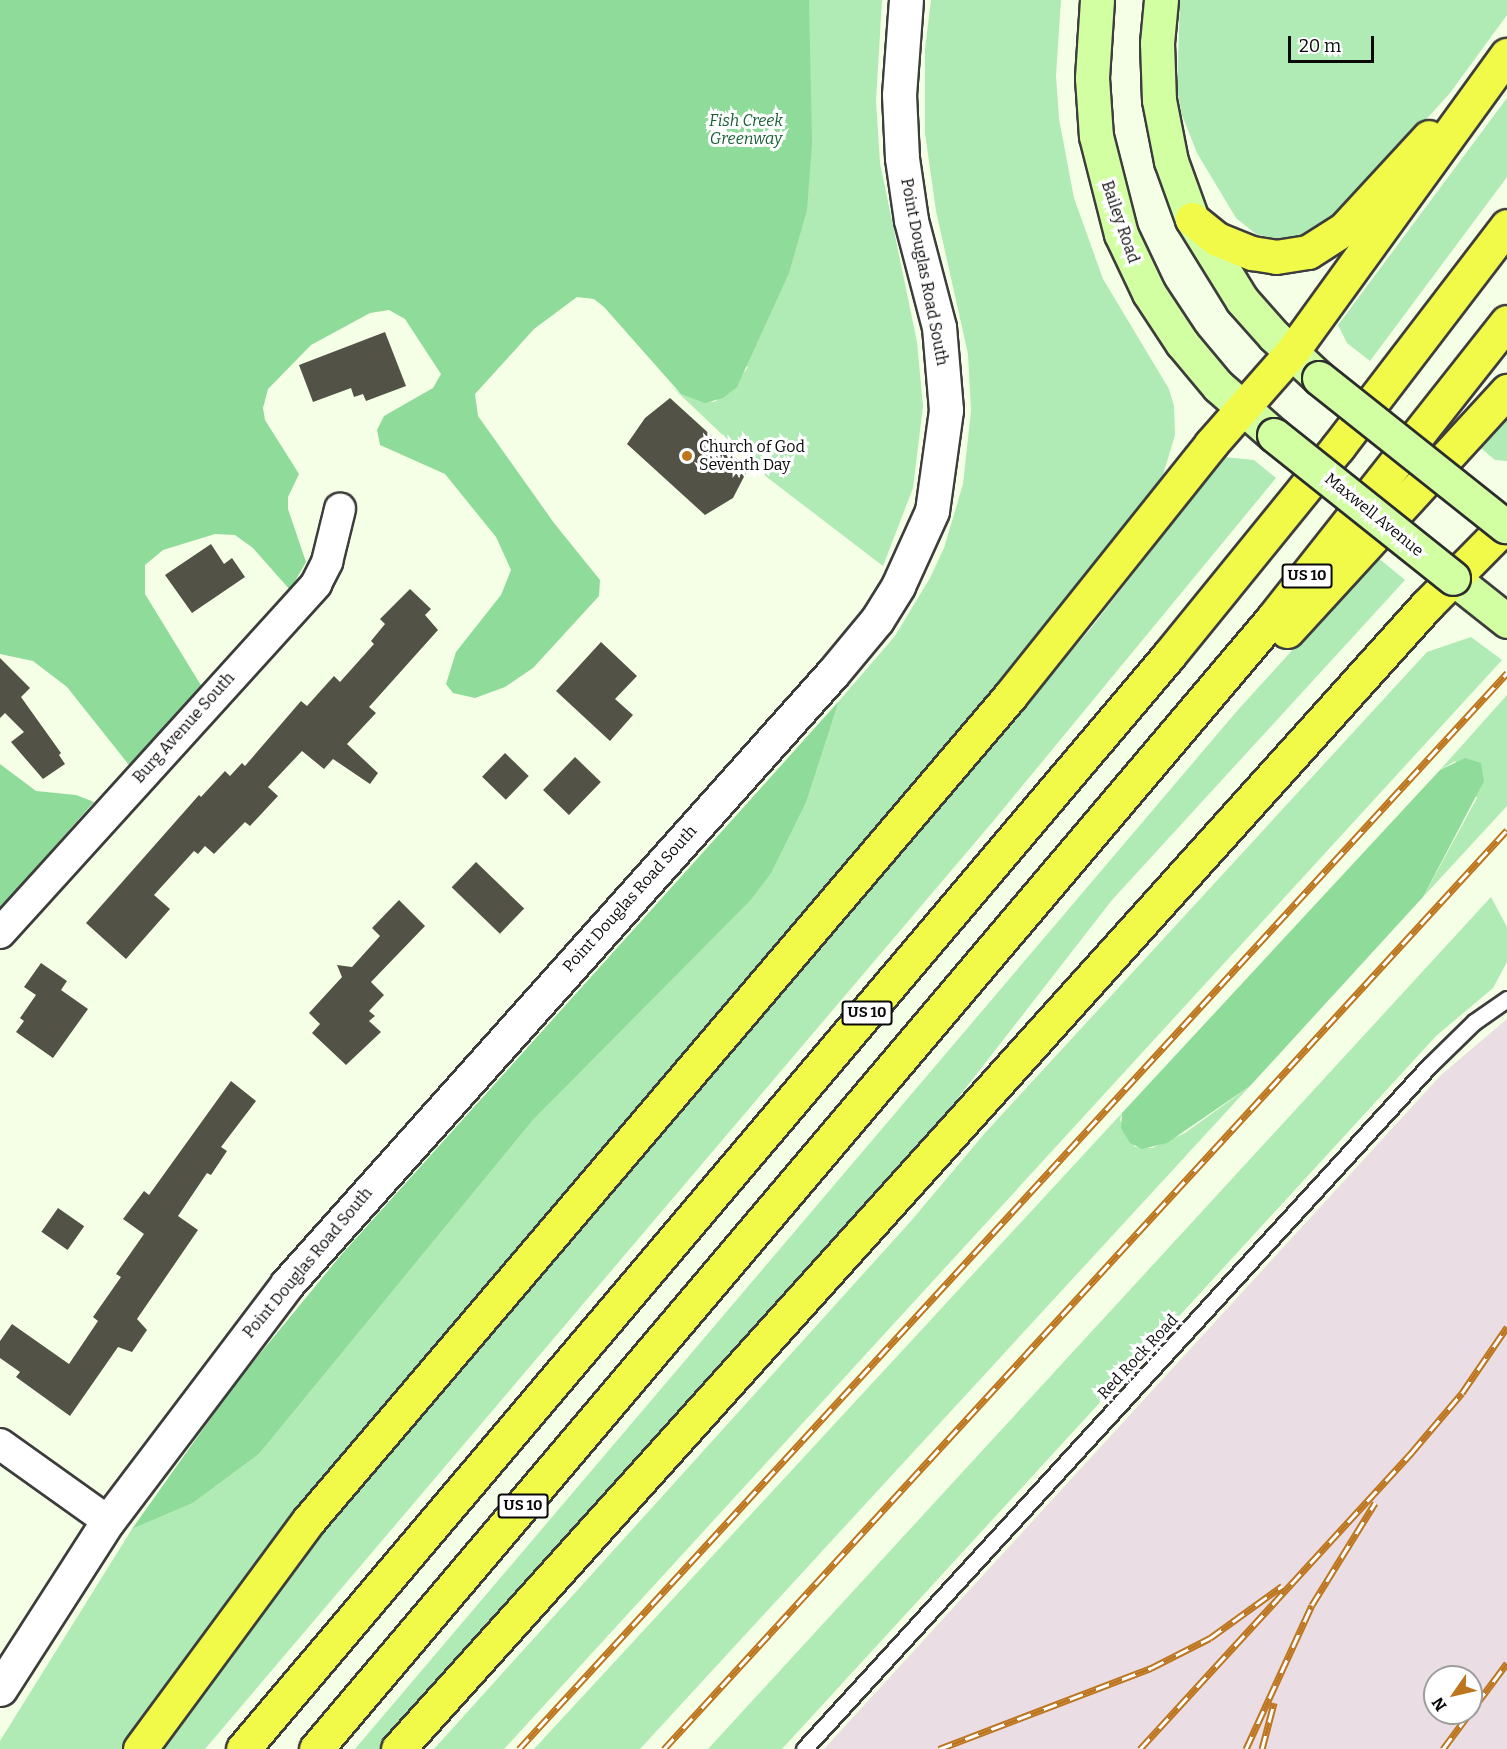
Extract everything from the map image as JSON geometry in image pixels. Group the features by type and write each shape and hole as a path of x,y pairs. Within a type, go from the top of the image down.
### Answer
{"highway":[{"path":"1192,219 1217,239 1252,254 1289,256 1317,248 1352,221 1507,47"},
{"path":"140,1749 309,1520 1067,628 1242,409 1291,353 1507,55"},
{"name":"US 10","path":"243,1749 1169,655 1338,447 1507,226"},
{"name":"US 10","path":"316,1749 1101,825 1273,618 1507,322"},
{"path":"1101,825 1341,575 1507,391"},
{"path":"398,1749 1453,578 1506,526"}],"main road":[{"name":"Bailey Road","path":"1097,0 1093,42 1095,126 1101,166 1121,234 1163,316 1201,366 1242,409"},
{"path":"1161,0 1157,43 1159,100 1171,160 1192,219 1230,284 1291,353 1319,378 1506,526"},
{"name":"Maxwell Avenue","path":"1242,409 1507,621"}],"street":[{"name":"Point Douglas Road South","path":"0,1689 108,1521 287,1284 833,673 877,620 898,586 932,511 946,410 939,327 911,220 902,158 899,95 906,0"},
{"name":"Burg Avenue South","path":"0,933 316,584 327,562 340,509"},
{"path":"0,1444 108,1521"}],"lane":[{"name":"Red Rock Road","path":"804,1749 1436,1059 1474,1022 1507,999"}],"shaded area":[{"path":"1507,1019 1507,1749 824,1749 1441,1075"}],"green space":[{"name":"Fish Creek Greenway","path":"0,0 882,0 876,101 880,163 917,342 923,406 913,488 883,566 768,478 669,384 681,394 714,402 729,393 748,367"},
{"path":"0,0 809,0 812,143 807,210 789,273 737,387 723,398 705,403 681,394 604,307 594,299 577,297 534,329 475,394 478,416 554,523 600,580 599,596 533,668 505,687 475,698 453,693 446,684 456,652 501,595 511,570 496,537 445,474 380,445 377,430 384,416 433,388 441,374 405,319 389,310 370,313 311,345 268,389 263,408 265,420 299,474 288,497 288,509 306,562 290,590 253,548 235,535 215,534 163,550 145,565 145,594 202,687 129,765 67,687 33,661 0,654"},
{"path":"931,0 1061,0 1056,76 1059,119 1074,198 1103,279 1169,389 1174,406 1175,435 1159,488 127,1749 0,1749 0,1741 132,1529 193,1503 259,1454 533,1120 750,901 807,800 839,701 895,636 930,578 944,548 963,484 971,411 968,354 936,211 925,133 925,49"},
{"path":"1180,0 1507,0 1507,15 1450,93 1338,217 1303,238 1279,240 1256,234 1236,218 1197,153 1182,115 1177,89"},
{"path":"1507,98 1507,177 1370,361 1347,343 1338,325"},
{"path":"1507,412 1507,461 1495,460 1477,445"},
{"path":"1224,457 1254,460 1276,478 995,819 205,1749 155,1749 251,1617 386,1449 538,1278 1092,627"},
{"path":"1377,557 1405,580 1112,900 937,1125 383,1739 388,1744 383,1749 355,1749 1237,711"},
{"path":"1471,637 1502,660 504,1749 434,1749 911,1221 985,1133 1427,652"},
{"path":"1507,695 1507,806 1423,897 1477,798 1455,761 1440,770"},
{"path":"839,701 807,800 771,873 750,901 533,1120 259,1454 193,1503 132,1529 235,1384 341,1255"},
{"path":"1465,758 1481,763 1484,781 1423,897 1250,1086 1167,1143 1142,1149 1130,1143 1121,1128 1122,1113 1440,770"},
{"path":"0,764 36,791 76,795 94,802 0,908"},
{"path":"1491,897 1507,927 1507,962 1493,988 1436,1036 782,1749 708,1749"},
{"path":"1250,1086 640,1749 534,1749 1122,1113 1120,1120 1135,1147 1152,1148 1185,1133"}],"building":[{"path":"385,332 406,386 366,401 363,394 354,397 351,388 313,402 299,365"},
{"name":"Church of God Seventh Day","path":"670,398 748,469 733,498 705,515 627,444 645,418"},
{"path":"211,544 224,564 232,558 245,577 192,613 165,575"},
{"path":"410,589 431,609 425,615 438,630 369,707 376,713 347,744 378,773 370,784 333,759 324,769 302,751 268,787 278,796 250,826 245,822 214,854 205,846 198,854 194,851 154,895 170,909 126,959 86,923 199,795 201,797 225,771 230,776 242,763 245,766 301,701 307,706 334,676 340,682 374,644 371,641 385,624 380,619"},
{"path":"601,642 637,676 615,699 633,715 610,741 556,691"},
{"path":"0,658 30,688 21,697 61,753 59,755 65,764 43,779 11,742 24,732 5,713 0,718"},
{"path":"505,753 529,776 506,800 482,777"},
{"path":"575,757 601,782 569,815 543,790"},
{"path":"476,862 524,909 500,934 452,887"},
{"path":"399,900 425,926 371,982 384,995 369,1011 375,1016 369,1021 381,1032 346,1065 312,1033 320,1024 309,1013 342,977 337,965 352,967 380,936 372,928"},
{"path":"41,963 67,981 61,990 88,1009 53,1058 16,1032 24,1021 20,1018 36,995 24,987"},
{"path":"231,1081 256,1101 221,1147 227,1151 211,1175 207,1173 178,1216 198,1230 137,1319 147,1330 132,1352 118,1347 70,1416 16,1377 20,1372 0,1358 0,1341 12,1324 69,1364 98,1321 93,1317 121,1277 116,1274 144,1234 123,1219 144,1191 149,1195"},
{"path":"58,1208 84,1226 68,1250 41,1232"}],"railway":[{"path":"519,1749 1507,673"},
{"path":"664,1749 1507,830"},
{"path":"1140,1749 1412,1452 1462,1393 1507,1327"},
{"path":"1246,1749 1312,1605 1375,1503"},
{"path":"939,1749 1151,1668 1210,1638 1282,1586"},
{"path":"1443,1749 1507,1663"},
{"path":"1262,1749 1274,1703"}],"place":[{"name":"Church of God Seventh Day","path":"687,456"}]}
